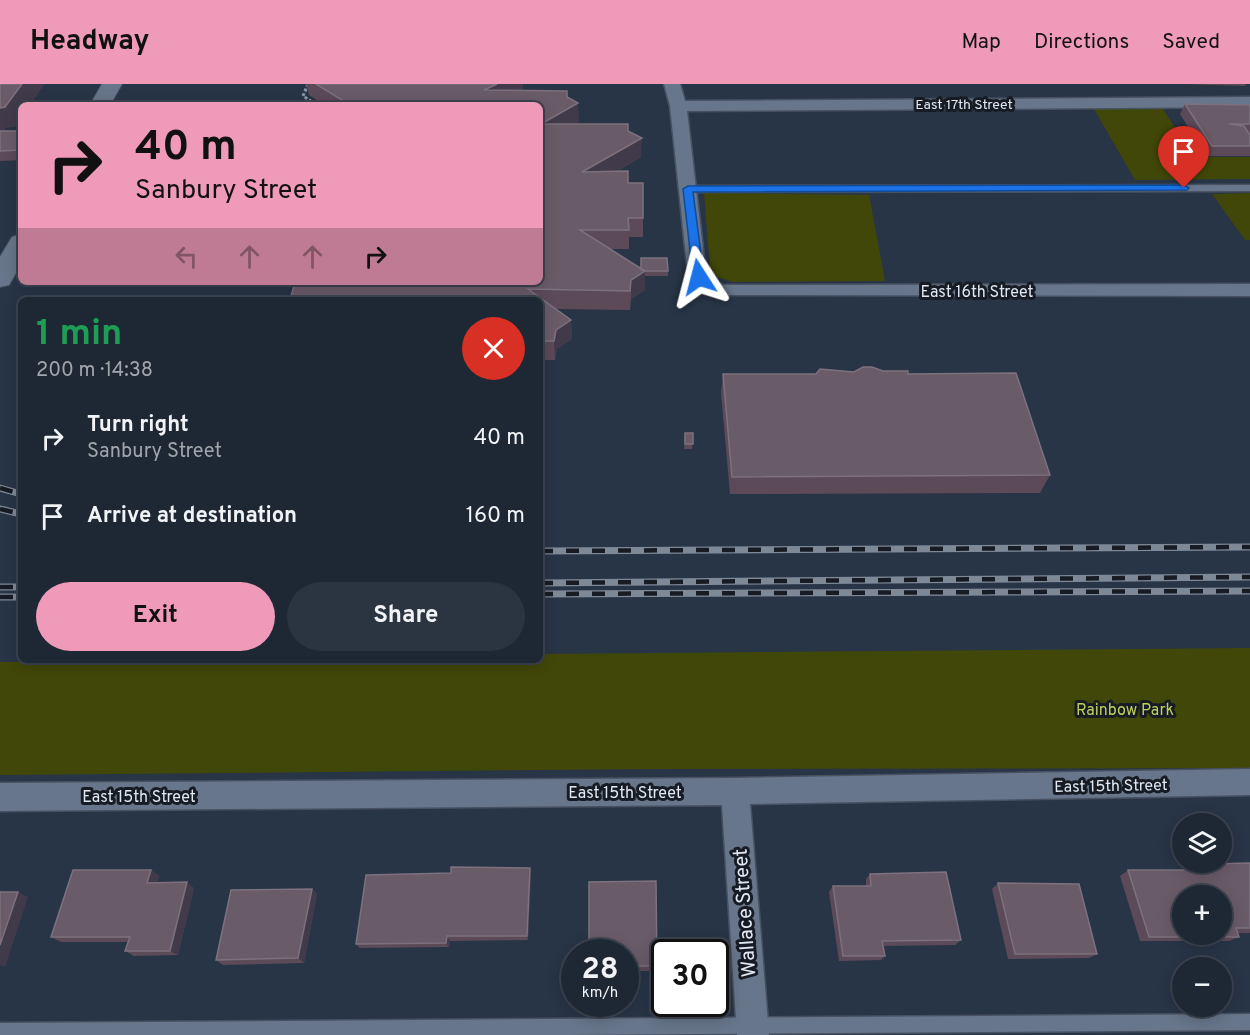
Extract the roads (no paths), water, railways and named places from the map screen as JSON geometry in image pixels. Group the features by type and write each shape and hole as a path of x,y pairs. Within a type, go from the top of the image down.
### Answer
{"street":[{"path":"101,102 111,84"},
{"path":"672,84 678,106 688,189"},
{"name":"East 17th Street","path":"678,106 1250,102"},
{"name":"East 16th Street","path":"688,189 699,277 705,284 720,291 1250,290"},
{"path":"0,279 18,247"},
{"name":"East 15th Street","path":"0,796 735,791 1250,783"},
{"name":"Wallace Street","path":"735,791 753,1031"}],"lane":[{"path":"688,189 1250,188"},
{"path":"0,1031 753,1031 1250,1022"}],"railway":[{"path":"0,488 18,493"},
{"path":"0,509 18,513"},
{"path":"543,551 1250,547"},
{"path":"543,583 1250,577"},
{"path":"0,587 18,587"},
{"path":"543,594 1250,591"},
{"path":"0,597 18,597"}],"park label":[{"name":"Rainbow Park","path":"1125,709"}]}
